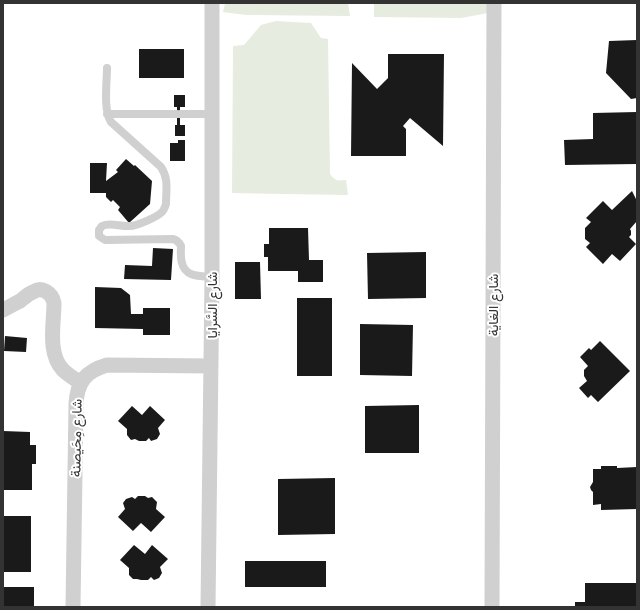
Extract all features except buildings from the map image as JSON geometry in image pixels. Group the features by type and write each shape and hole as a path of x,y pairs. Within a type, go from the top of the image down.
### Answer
{"street":[{"name":"شارع السَّرايا","path":"208,607 212,277 212,3"},
{"name":"شارع الغاية","path":"492,607 494,3"},
{"path":"3,310 33,292 41,290 48,292 54,303 53,350 56,361 64,370 81,383"},
{"name":"شارع مِحَيصنة","path":"73,607 76,404 77,393 81,383 87,374 96,368 107,364 211,366"}],"lane":[{"path":"107,68 107,114 111,122 161,166 167,181 166,204 162,212 138,224 128,226 107,224 102,226 98,230 99,236 105,240 173,239 178,241 180,244 182,264 188,273 212,277"},
{"path":"107,114 212,114"}],"shaded area":[{"path":"225,3 348,3 350,16 246,15 223,12"},
{"path":"374,3 488,3 488,13 461,18 374,17"},
{"path":"276,21 311,23 321,38 328,39 330,174 337,180 346,180 348,195 232,193 233,46 244,45 261,25"}]}
